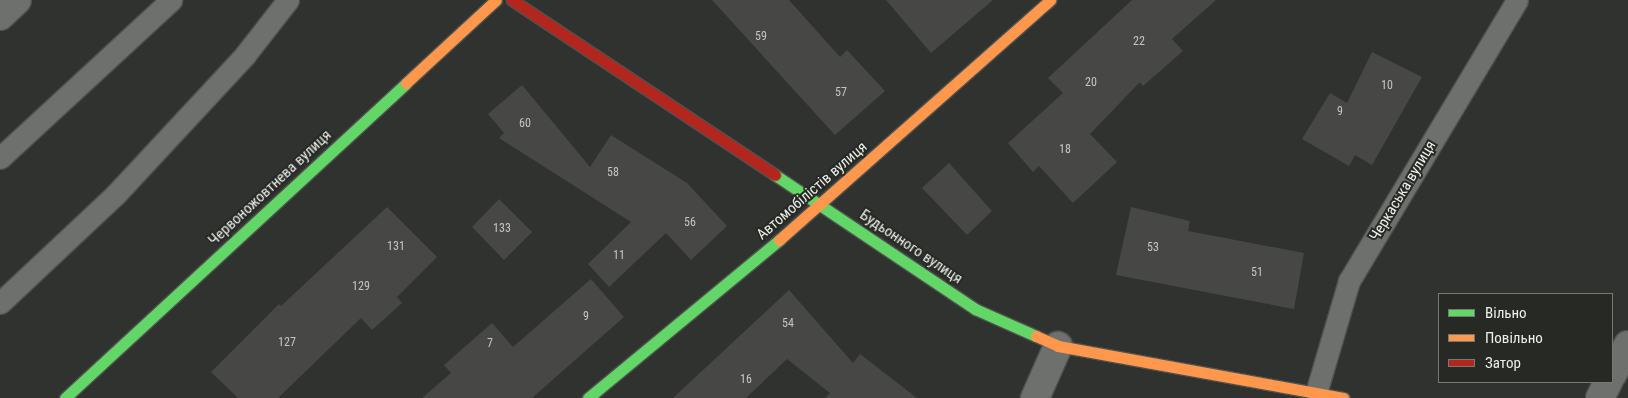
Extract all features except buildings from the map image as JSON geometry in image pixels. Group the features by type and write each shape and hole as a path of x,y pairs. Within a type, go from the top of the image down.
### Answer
{"main road":[{"name":"Червоножовтнева вулиця","path":"65,398 496,0"},
{"name":"Будьонного вулиця","path":"512,0 822,204 976,309 1058,346 1343,398"},
{"name":"Автомобілістів вулиця","path":"588,398 822,204 1050,0"}],"street":[{"path":"0,16 17,0"},
{"path":"1613,373 1628,345"},
{"path":"1035,398 1058,346"},
{"path":"1600,398 1608,383"}],"lane":[{"path":"0,158 171,0"},
{"path":"0,302 116,194 245,55 288,0"},
{"name":"Черкаська вулиця","path":"1316,393 1348,281 1517,0"}],"traffic: fast":[{"path":"65,398 406,83"},
{"path":"775,175 975,309 1036,336"},
{"path":"588,398 779,240"}],"traffic: slow":[{"path":"406,83 496,0"},
{"path":"779,240 1050,0"},
{"path":"1036,336 1058,346 1343,398"}],"traffic: jam":[{"path":"512,0 775,175"}]}
